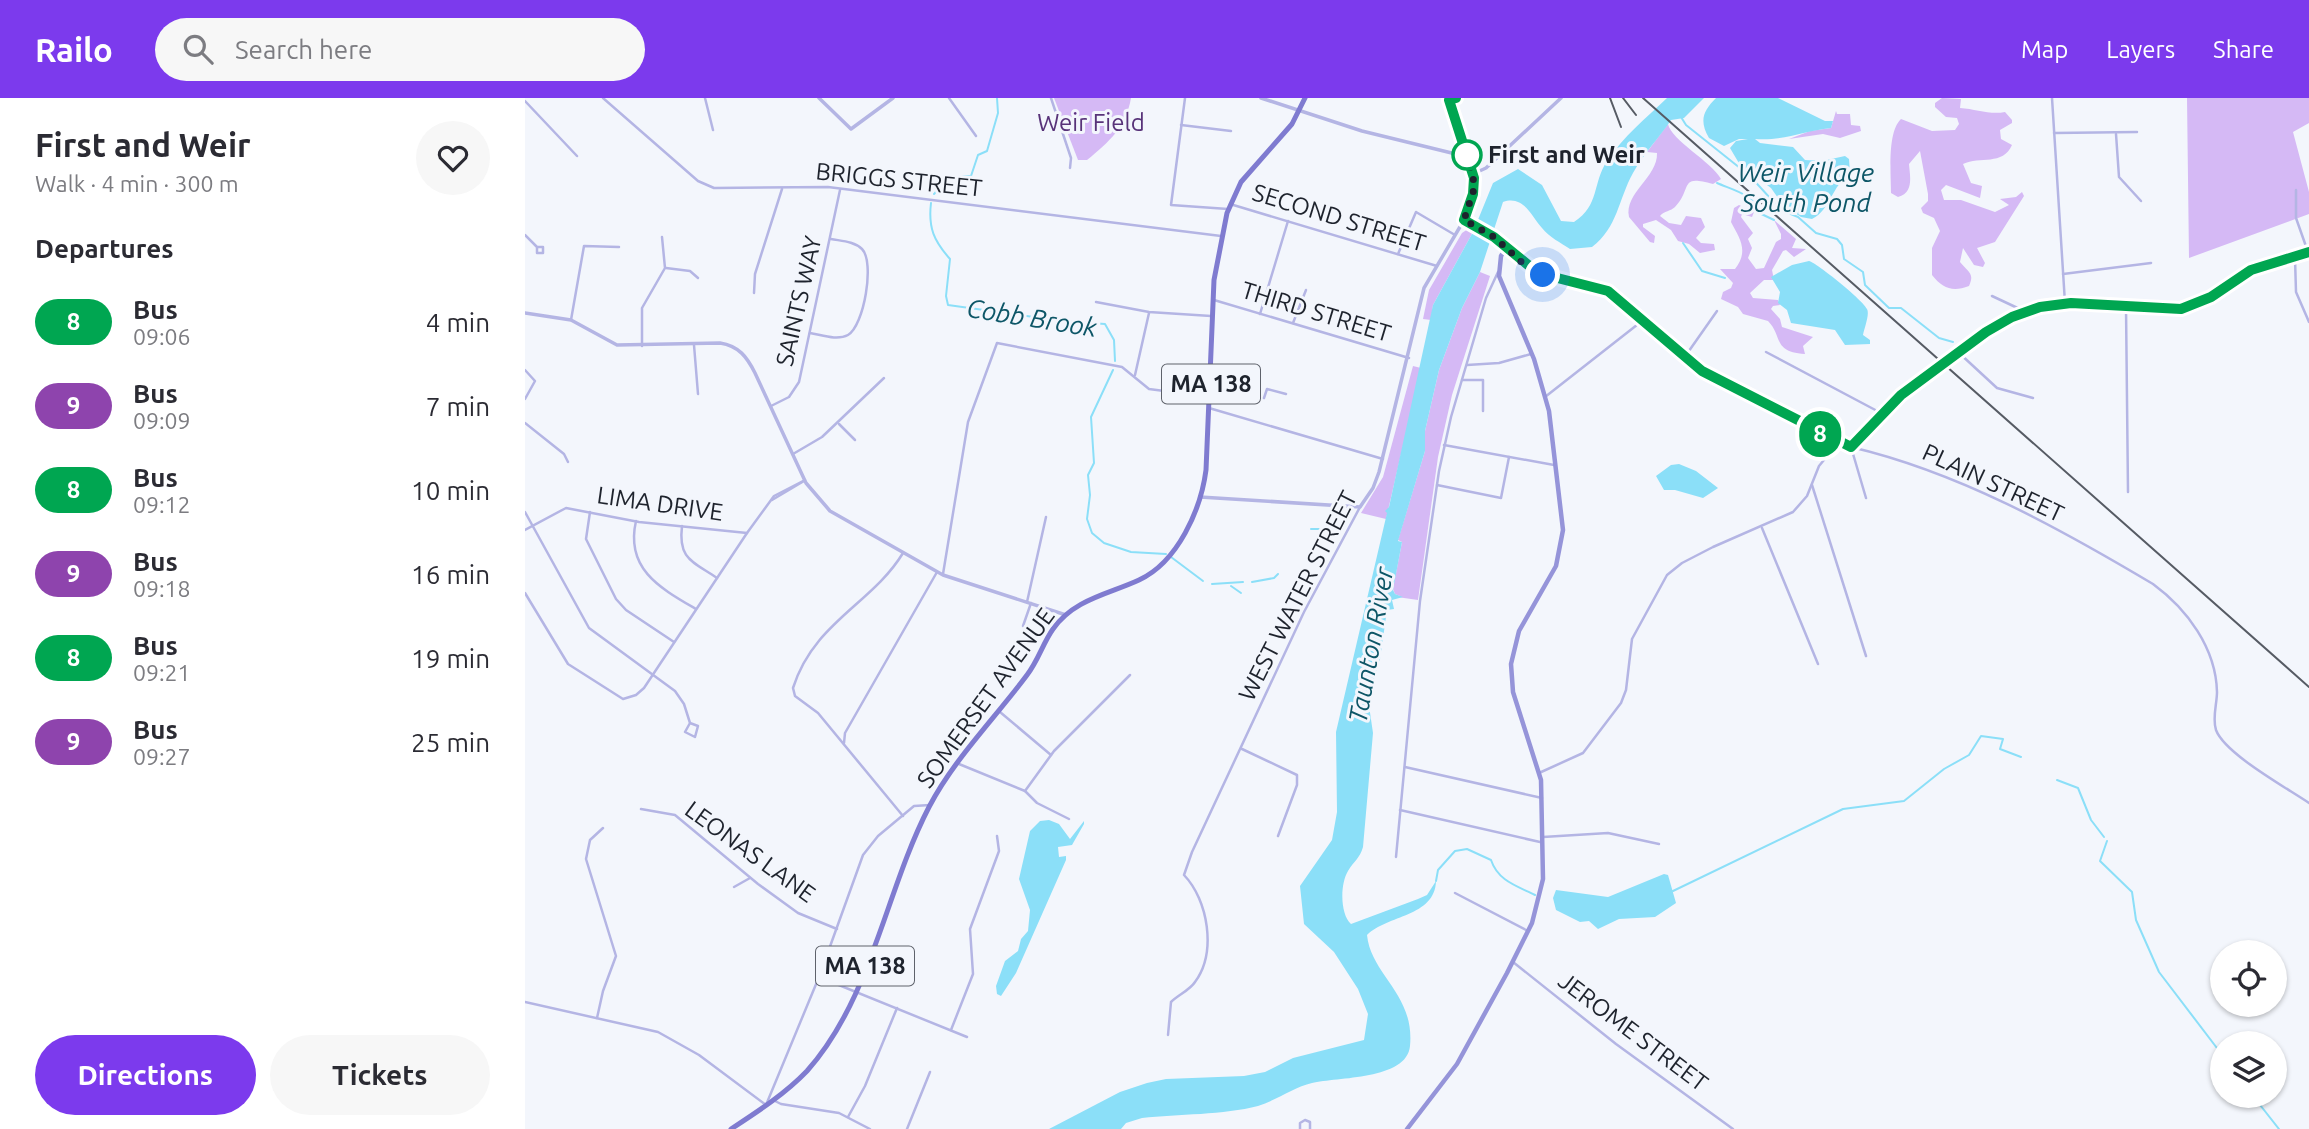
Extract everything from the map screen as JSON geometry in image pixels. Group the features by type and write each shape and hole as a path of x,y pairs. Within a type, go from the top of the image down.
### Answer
{"main road":[{"name":"SOMERSET AVENUE","path":"930,805 1030,671 1049,635 1066,615 1086,601 1143,578 1170,555 1200,498 1206,470 1215,272 1229,206 1247,174 1300,110 1305,98"},
{"name":"WEST WATER STREET","path":"1449,99 1473,174 1473,194 1464,220"},
{"name":"PLAIN STREET","path":"1464,220 1493,237 1541,274 1608,291 1684,358 1710,376 1838,443 1851,447"},
{"path":"1407,1129 1457,1064 1529,931 1542,888 1542,798 1539,773 1515,702 1511,668 1519,631 1553,571 1560,553 1563,530 1557,466 1545,397 1499,269 1508,250"},
{"path":"1851,447 1901,395 1995,326 2025,312 2065,303 2166,310 2192,306 2211,297 2251,270 2309,252"},
{"name":"MA 138","path":"731,1129 740,1127 815,1061 838,1028 930,805"}],"street":[{"name":"BRIGGS STREET","path":"603,98 704,185 722,189 840,189 1222,236"},
{"path":"705,98 713,130"},
{"path":"819,98 851,130 893,98"},
{"path":"949,98 976,136"},
{"path":"1051,98 1071,158 1070,168"},
{"path":"1185,98 1181,125 1231,131"},
{"path":"1261,98 1359,130 1468,157"},
{"path":"1449,99 1456,98"},
{"path":"1551,98 1556,103"},
{"path":"1473,174 1486,169 1560,98"},
{"path":"2052,98 2065,303"},
{"path":"525,101 577,156"},
{"name":"SECOND STREET","path":"1181,125 1171,205 1229,206 1437,266"},
{"path":"2054,132 2137,132"},
{"path":"2116,133 2119,177 2141,201"},
{"path":"754,293 755,274 782,187"},
{"name":"SAINTS WAY","path":"771,406 789,397 797,387 840,189"},
{"path":"2296,190 2296,218 2309,252"},
{"path":"1398,254 1416,212 1455,235"},
{"name":"WEST WATER STREET","path":"1168,1035 1171,1002 1195,983 1207,951 1202,905 1196,888 1184,875 1301,617 1373,488 1409,358 1424,288 1464,220"},
{"path":"1260,314 1288,221"},
{"path":"525,235 537,247"},
{"path":"642,346 642,308 665,268 662,237"},
{"path":"810,333 836,337 847,335 856,328 861,313 868,269 866,256 855,244 831,239"},
{"path":"572,320 584,246 619,247"},
{"path":"2295,256 2297,296 2309,322"},
{"path":"2063,274 2151,263"},
{"path":"665,268 691,271 698,278"},
{"path":"1396,857 1420,601 1444,445 1492,282 1499,269"},
{"path":"1293,323 1307,290"},
{"path":"1992,296 2025,312"},
{"name":"THIRD STREET","path":"1213,300 1409,358"},
{"path":"1096,302 1149,312 1214,316"},
{"path":"2126,307 2128,492"},
{"path":"1684,358 1717,311"},
{"path":"1135,375 1149,312"},
{"path":"525,313 572,320 613,344 725,344 739,350 752,366 805,480 828,509 943,575 1066,615"},
{"path":"1545,397 1643,321"},
{"path":"943,575 968,422 997,343 1122,367 1149,388 1210,397"},
{"path":"694,344 698,394"},
{"path":"1766,352 1882,414"},
{"path":"1958,352 1997,388 2033,398"},
{"path":"1467,365 1499,363 1531,354"},
{"path":"525,370 535,381 525,399"},
{"path":"793,454 839,424 884,378"},
{"path":"1462,380 1483,380 1483,411"},
{"path":"1264,398 1267,390 1286,394"},
{"path":"1209,408 1383,459"},
{"path":"525,423 564,454 568,461"},
{"path":"839,424 855,440"},
{"path":"1539,773 1583,753 1619,705 1625,692 1632,639 1667,575 1692,557 1793,512 1805,499 1821,464 1838,443"},
{"path":"1444,445 1557,466"},
{"path":"1851,447 1866,498"},
{"name":"PLAIN STREET","path":"1851,447 1904,461 1980,491 2117,561 2159,588 2202,636 2216,683 2215,726 2220,736 2248,761 2309,803"},
{"path":"1437,485 1501,498 1509,457"},
{"name":"LIMA DRIVE","path":"525,530 563,508 636,521 747,533 772,500 805,480"},
{"path":"1812,484 1866,656"},
{"path":"1200,498 1360,507"},
{"path":"525,512 592,633 679,694 690,723 685,732 695,737 699,729 695,723 690,723"},
{"path":"590,512 586,539 616,599 626,610 674,642"},
{"path":"1023,626 1046,517"},
{"path":"636,521 632,539 634,550 650,580 696,609"},
{"path":"681,526 683,552 717,578"},
{"path":"1761,527 1818,664"},
{"path":"525,593 563,660 622,699 636,695 653,675 747,533"},
{"path":"903,553 892,569 827,629 794,685 795,696 818,713 903,816"},
{"path":"845,746 845,733 937,572"},
{"path":"1025,791 1051,755 1130,675"},
{"path":"999,711 1051,755"},
{"path":"1242,749 1297,775 1297,785 1278,836"},
{"path":"959,764 1025,791 1037,803 1069,819"},
{"path":"1405,767 1542,798"},
{"name":"SOMERSET AVENUE","path":"766,1105 819,977 863,855 875,839 917,804 930,805"},
{"name":"LEONAS LANE","path":"641,809 675,815 798,913 837,929"},
{"path":"1400,810 1543,840 1615,834 1659,844"},
{"path":"597,1018 603,991 616,956 586,859 590,839 603,828"},
{"path":"951,1030 973,974 970,929 999,851 997,836"},
{"path":"734,887 751,878"},
{"path":"1455,893 1529,931"},
{"name":"JEROME STREET","path":"1513,962 1636,1059 1733,1129"},
{"path":"819,977 967,1037"},
{"path":"525,1002 641,1027 673,1039 766,1105"},
{"path":"848,1116 865,1086 897,1008"},
{"path":"907,1129 930,1072"},
{"path":"773,1100 848,1116 870,1129"},
{"path":"1300,1129 1300,1123 1304,1120 1310,1122 1311,1128 1317,1129"}],"green space":[{"name":"Weir Field","path":"1054,98 1131,98 1121,126 1087,160 1078,160"},
{"path":"1942,98 1961,99 1960,108 2005,112 2012,120 2012,123 2000,130 2001,139 2012,145 2008,152 1997,158 1963,164 1971,183 1982,186 1980,198 1946,185 1941,190 1944,200 1961,200 1995,212 2009,205 2000,199 2016,197 2022,192 2024,196 1995,242 1977,248 1985,263 1983,267 1974,265 1963,248 1960,262 1971,278 1969,286 1958,289 1944,286 1932,275 1932,248 1940,231 1934,218 1923,213 1921,208 1928,201 1928,194 1920,151 1909,164 1910,184 1907,192 1898,197 1891,193 1892,143 1901,119 1932,131 1955,130 1959,124 1957,118 1946,117 1935,107 1935,103"},
{"path":"2187,98 2309,98 2309,123 2293,132 2309,192 2309,214 2189,258"},
{"path":"1836,111 1837,114 1850,114 1851,125 1860,126 1861,131 1840,138 1823,134 1789,139 1810,131 1831,128"},
{"path":"1668,124 1676,137 1721,179 1713,184 1690,182 1675,207 1660,216 1669,223 1681,225 1686,216 1701,218 1705,227 1696,238 1701,243 1714,244 1715,250 1700,253 1689,244 1678,241 1671,230 1656,220 1643,224 1643,227 1655,236 1654,243 1650,242 1629,217 1631,200 1656,162 1657,153 1647,152"},
{"path":"1739,205 1754,212 1752,217 1742,214 1741,217 1753,233 1748,239 1752,248 1748,258 1756,269 1764,268 1776,242 1781,239 1774,220 1796,239 1792,248 1806,249 1794,257 1786,250 1783,251 1772,270 1774,280 1764,280 1750,293 1753,298 1778,300 1780,305 1771,309 1780,319 1782,327 1813,337 1803,346 1805,354 1783,347 1768,321 1743,314 1738,307 1721,299 1723,292 1731,288 1733,283 1720,269 1735,269 1742,256 1742,245 1731,222 1734,208"},
{"path":"1468,229 1473,232 1433,305 1431,320 1423,319 1429,290 1462,233"},
{"path":"1480,272 1490,276 1452,395 1438,457 1418,600 1397,597 1400,596 1395,594 1393,589 1402,542 1398,540 1425,451 1425,431 1439,370 1462,308"},
{"path":"1413,366 1421,368 1386,519 1361,513 1383,477"}],"water":[{"name":"Taunton River","path":"1667,98 1704,98 1684,118 1671,120 1637,166 1607,231 1592,247 1570,249 1545,231 1522,204 1516,201 1503,202 1480,272 1462,308 1439,370 1425,431 1425,451 1398,541 1402,542 1393,590 1395,594 1403,597 1392,600 1394,609 1387,610 1380,659 1368,699 1373,733 1363,847 1345,877 1343,891 1343,906 1351,924 1427,895 1436,881 1434,893 1428,902 1367,935 1376,962 1406,1012 1410,1028 1410,1046 1406,1057 1384,1071 1312,1083 1245,1109 1142,1118 1126,1123 1121,1129 1049,1129 1120,1092 1147,1083 1166,1079 1244,1076 1265,1072 1293,1058 1364,1040 1368,1014 1358,989 1334,952 1304,924 1300,886 1332,840 1337,812 1336,732 1433,305 1473,232 1493,183 1518,169 1542,185 1561,221 1574,222 1588,209 1607,161 1635,128"},
{"name":"Weir Village South Pond","path":"1716,98 1778,98 1825,121 1833,121 1831,128 1776,139 1755,139 1760,143 1793,147 1805,160 1822,161 1845,156 1849,159 1850,175 1839,185 1819,215 1812,219 1801,217 1783,205 1771,188 1740,165 1730,148 1736,141 1748,139 1739,139 1724,146 1709,138 1703,121 1708,107"},
{"path":"1809,261 1840,283 1867,309 1863,335 1870,340 1870,344 1845,345 1835,330 1791,323 1787,310 1778,303 1780,292 1771,277 1792,265"},
{"path":"1679,464 1696,471 1718,488 1703,498 1675,490 1664,490 1656,476 1671,465"},
{"path":"1049,820 1059,824 1070,839 1084,821 1084,824 1072,845 1058,847 1059,857 1066,856 1066,860 1016,973 1001,996 997,994 996,986 1005,961 1018,951 1021,939 1028,931 1030,910 1019,879 1030,831 1040,821"},
{"path":"1664,874 1668,875 1676,903 1655,917 1619,919 1598,929 1589,921 1580,922 1556,910 1553,898 1556,890 1608,897"}],"waterway":[{"name":"Cobb Brook","path":"934,194 951,176 971,176 978,155 987,151 998,113 997,98"},
{"path":"1681,117 1686,125 1750,176 1781,210 1798,217 1816,233 1837,239 1842,245 1844,259 1863,272 1865,285 1889,308 1901,308 1939,338 1953,342"},
{"path":"1717,183 1748,197 1760,212"},
{"name":"Cobb Brook","path":"931,203 933,234 950,259 946,296 948,305 1062,321 1105,324 1114,340 1115,361"},
{"path":"1753,210 1774,220"},
{"path":"1683,243 1702,271 1725,278"},
{"name":"Cobb Brook","path":"1113,370 1091,417 1094,463 1088,475 1090,495 1087,519 1092,533 1104,543 1131,552 1166,554"},
{"name":"Cobb Brook","path":"1311,529 1339,529"},
{"name":"Cobb Brook","path":"1171,557 1203,581"},
{"name":"Cobb Brook","path":"1252,582 1274,578 1278,574"},
{"name":"Cobb Brook","path":"1212,584 1243,582"},
{"path":"1231,586 1241,593"},
{"path":"1673,891 1843,809 1904,801 1944,769 1969,755 1981,736 2003,739 2000,749 2021,757"},
{"path":"2057,780 2078,788 2091,820 2104,837"},
{"path":"2107,841 2100,861 2132,892 2136,920 2159,972 2210,1039"},
{"path":"1436,881 1438,870 1455,851 1467,849 1491,860 1503,878 1535,895"},
{"path":"2262,1108 2279,1129"}],"railway":[{"path":"1610,98 1621,127"},
{"path":"1623,98 1636,115"},
{"path":"1643,98 2309,687"}],"bus line":[{"name":"8","path":"1456,98 1449,100 1475,183 1464,220 1494,237 1538,273 1608,291 1702,371 1834,441 1851,447 1892,402 1946,360 2012,317 2040,307 2071,303 2160,310 2181,309 2211,297 2251,270 2309,252"}],"place":[{"name":"First and Weir","path":"1467,155"}],"route":[{"path":"1467,155 1475,186 1464,220 1494,237 1526,266 1543,275"}]}
